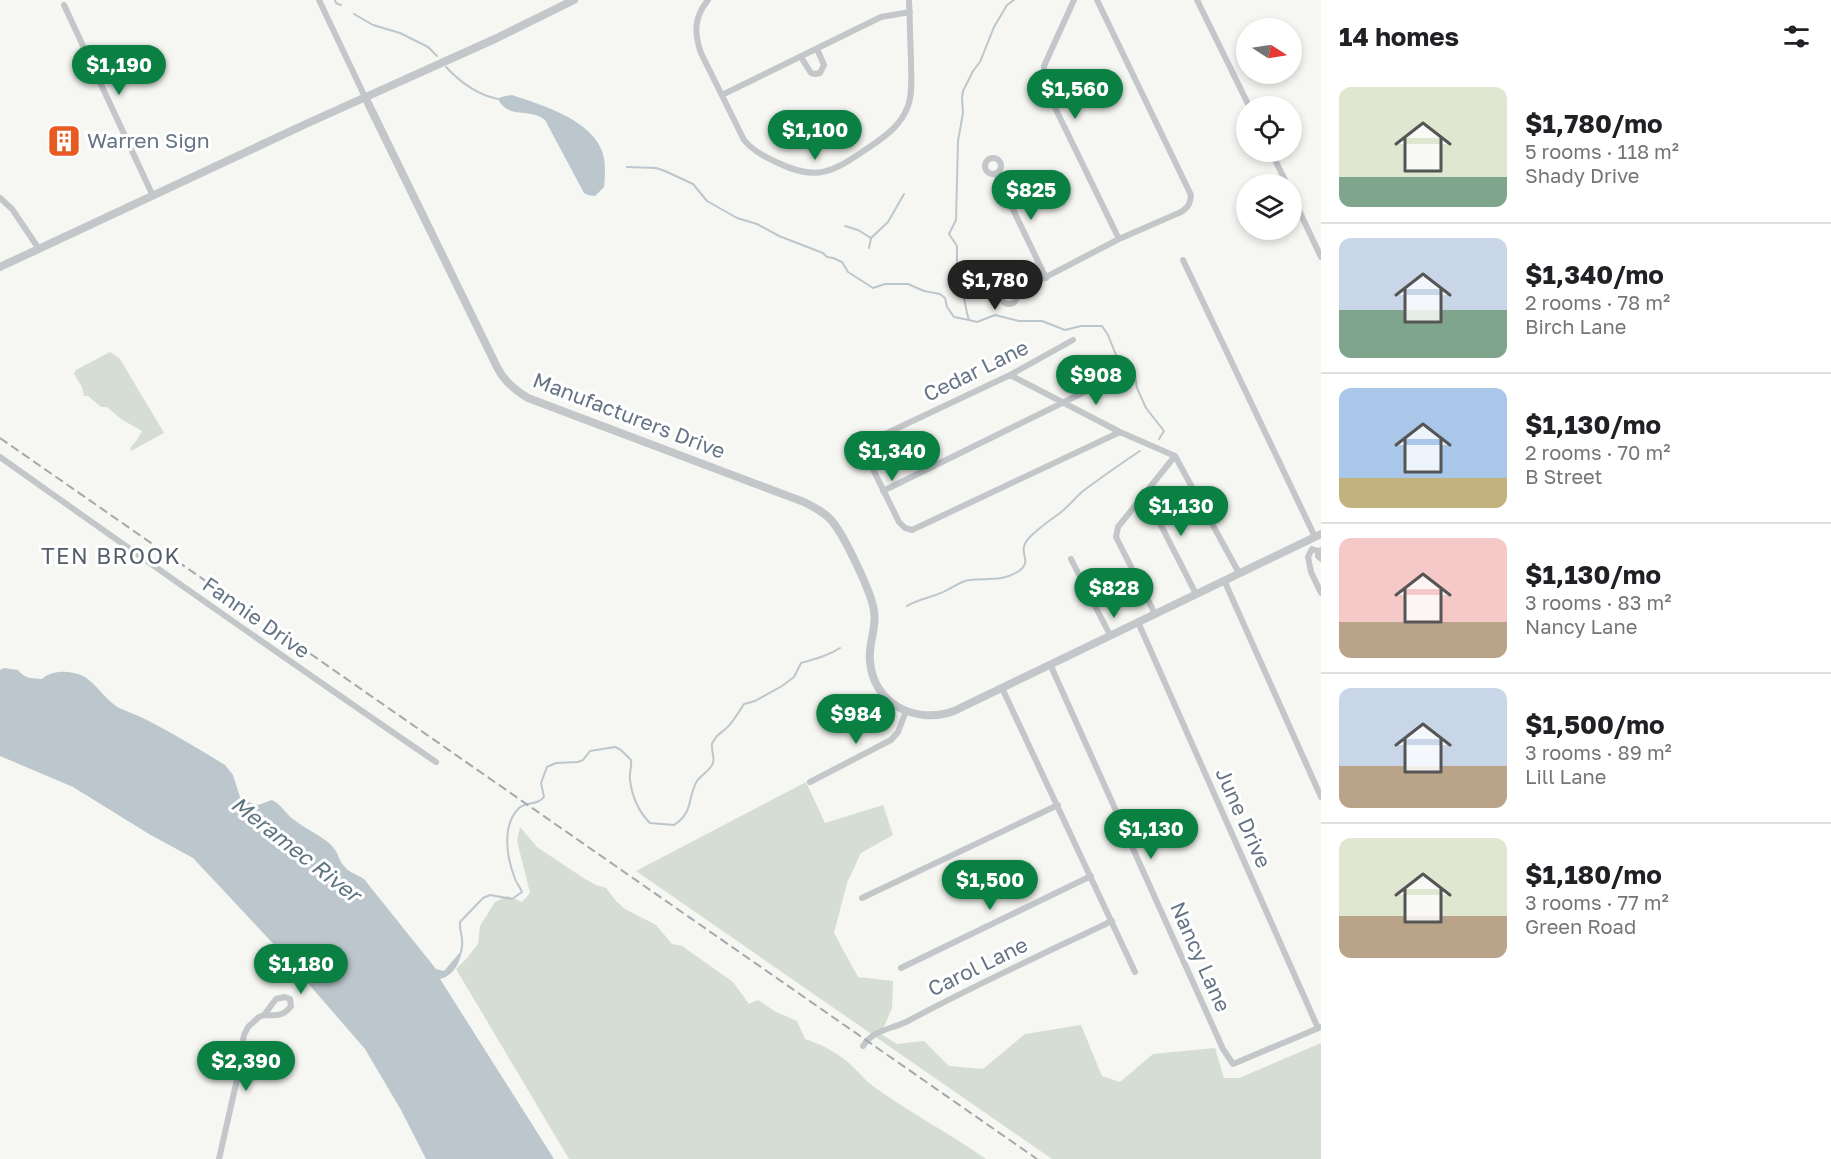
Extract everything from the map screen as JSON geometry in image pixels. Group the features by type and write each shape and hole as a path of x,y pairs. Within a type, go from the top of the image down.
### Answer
{"street":[{"path":"319,0 365,98"},
{"path":"0,267 497,38 574,0"},
{"path":"708,0 698,16 696,39 744,140 754,150 780,164 804,172 818,173 833,170 888,134 897,126 905,112 911,96 909,0"},
{"path":"1074,0 1044,66 1043,80 1119,239"},
{"path":"1017,292 1119,239 1182,212 1190,202 1191,195 1097,0"},
{"path":"1197,0 1244,96"},
{"path":"64,6 153,196"},
{"path":"722,95 881,17 910,12"},
{"path":"801,57 811,73 820,73 824,65 817,49"},
{"name":"Manufacturers Drive","path":"365,98 497,367 510,385 532,399 806,498 829,518 848,548 874,608 875,624 870,655 873,676 886,698 906,711"},
{"path":"996,174 1046,278"},
{"path":"0,198 12,209 39,249"},
{"path":"1302,216 1321,257"},
{"path":"1183,260 1314,537 1318,556 1321,559"},
{"name":"Cedar Lane","path":"884,491 862,447 866,443 1010,375 1073,340"},
{"path":"1010,375 1120,432 1174,456 1239,573"},
{"path":"1109,380 884,491 899,522 904,528 912,530 1120,432"},
{"path":"1155,614 1116,537 1118,527 1174,456"},
{"name":"Fannie Drive","path":"0,457 216,611 436,762"},
{"path":"1144,492 1196,594"},
{"path":"810,782 889,742 898,732 906,711 927,716 944,714 1314,537"},
{"path":"1317,550 1308,557 1309,566 1321,593"},
{"path":"1071,559 1110,635"},
{"path":"1224,580 1321,797"},
{"name":"June Drive","path":"1138,622 1320,1028"},
{"name":"Nancy Lane","path":"1050,664 1223,1049 1233,1064 1320,1028"},
{"path":"1002,688 1135,972"},
{"path":"862,898 1058,805"},
{"path":"901,968 1091,876"},
{"name":"Carol Lane","path":"863,1046 875,1034 904,1023 959,993 1112,921"},
{"path":"219,1159 238,1075 244,1035 248,1027 259,1017 264,1016"}],"shaded area":[{"path":"110,352 120,359 164,433 131,451 130,448 142,431 121,419 107,407 101,407 88,396 84,396 82,387 74,374 76,370"},
{"path":"806,782 825,823 883,805 893,835 861,853 847,883 834,933 858,977 893,981 892,1008 881,1034 897,1044 924,1041 949,1066 983,1069 1025,1034 1081,1025 1102,1076 1120,1082 1153,1054 1215,1048 1224,1078 1239,1078 1321,1043 1321,1159 1052,1159 636,871"},
{"path":"520,827 537,847 585,879 606,888 625,909 656,925 672,944 682,946 733,982 749,1004 758,1000 776,1012 797,1021 805,1039 839,1055 883,1093 986,1159 569,1159 456,969 478,944 480,926 495,902 508,896 522,902 530,893 517,841"}],"water":[{"path":"512,95 565,115 589,132 597,142 605,162 604,187 595,196 584,193 545,120 539,116 508,109 498,99"},
{"name":"Meramec River","path":"4,668 18,670 31,678 42,679 55,672 66,672 76,673 86,678 119,708 155,724 225,765 233,775 240,797 245,801 258,805 272,800 290,817 329,843 346,868 364,879 436,969 444,971 462,950 455,968 449,975 440,979 554,1159 426,1159 401,1110 365,1049 280,951 193,858 73,787 0,756 0,670"}],"waterway":[{"path":"335,0 341,5"},
{"path":"1014,0 1007,5 994,27 980,62 963,91 962,98 963,113 958,141 956,220 949,234 957,246 957,263 969,320 977,322 995,315 1019,321 1042,321 1065,330 1081,326 1102,326 1116,355 1135,376 1137,388 1146,408 1164,431 1159,439"},
{"path":"354,14 373,25 400,33 428,47 437,56"},
{"path":"446,67 470,87 498,99"},
{"path":"627,167 656,168 693,184 707,201 737,218 757,224 779,236 842,262 848,272 873,288 885,284 908,284 924,291 940,294 945,298 947,307 954,317 969,320"},
{"path":"869,248 871,238 888,222 904,194"},
{"path":"845,226 858,230 871,238"},
{"path":"907,606 944,592 964,581 1001,578 1019,571 1025,563 1025,544 1032,535 1063,511 1083,491 1140,451"},
{"path":"461,952 460,922 483,898 490,895 512,899 522,892 510,862 508,833 513,815 519,808 538,802 544,797 541,783 547,767 556,763 578,762 583,760 590,751 615,747 631,760 632,792 646,819 650,823 674,825 685,815 697,781 713,763 713,742 744,704 755,701 782,686 794,677 801,663 840,648"}],"railway":[{"path":"0,438 1037,1159"}],"place":[{"name":"Warren Sign","path":"64,141"}],"district":[{"name":"TEN BROOK","path":"111,556"}]}
